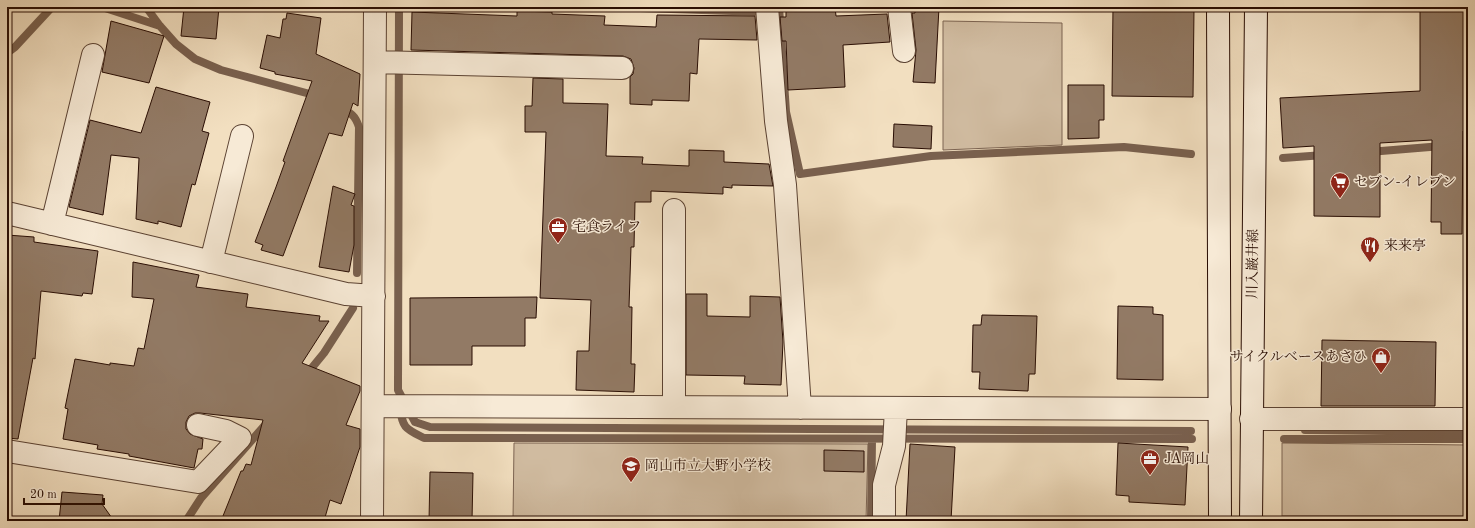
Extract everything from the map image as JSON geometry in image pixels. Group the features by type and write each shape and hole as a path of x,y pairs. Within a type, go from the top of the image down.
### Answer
{"street":[{"path":"372,521 381,406 374,296 390,63 375,7"},
{"path":"767,7 776,121 785,185 800,408"},
{"path":"900,7 904,51"},
{"path":"1218,7 1220,521"},
{"name":"川入巌井線","path":"1251,521 1256,7"},
{"path":"52,224 93,55"},
{"path":"390,63 622,68"},
{"path":"211,262 242,136"},
{"path":"674,210 674,407"},
{"path":"7,213 346,294 374,296"},
{"path":"381,406 800,408 896,414 1220,409"},
{"path":"884,521 884,485 894,446 896,414"},
{"path":"1251,419 1468,419"},
{"path":"7,451 198,482 240,438 226,431 198,425"}],"shaded area":[{"path":"943,21 1062,23 1062,145 943,150"},
{"name":"岡山市立大野小学校","path":"514,443 868,444 866,521 513,521"},
{"path":"1282,443 1468,445 1468,516 1282,516"}],"building":[{"path":"184,7 219,7 216,39 181,36"},
{"path":"786,7 835,7 836,16 887,14 890,42 843,45 845,87 788,90 786,41 782,41 780,17 786,17"},
{"path":"915,7 939,7 935,83 913,82 916,50 912,13 915,13"},
{"path":"1113,7 1189,7 1189,9 1194,9 1193,97 1112,96"},
{"path":"1420,7 1468,7 1468,131 1463,131 1462,234 1441,234 1441,222 1431,222 1432,140 1380,143 1380,217 1314,216 1314,146 1283,148 1280,98 1420,91"},
{"path":"517,11 605,16 604,25 656,27 657,15 755,16 757,40 699,39 697,74 690,73 689,101 652,100 652,105 630,104 630,77 633,74 634,68 631,59 623,56 411,50 412,12 517,16"},
{"path":"287,13 321,18 316,54 360,74 358,106 353,103 342,136 329,133 283,256 261,250 263,245 255,242 285,162 283,161 312,81 275,74 275,72 260,68 267,35 280,38 283,19 286,19"},
{"path":"111,21 164,36 149,83 102,72"},
{"path":"533,78 563,79 563,103 608,104 606,156 643,157 642,164 689,166 689,150 724,151 724,162 769,164 773,186 732,185 732,188 723,187 723,194 651,191 651,202 635,202 634,247 631,247 629,307 632,307 631,364 635,364 634,392 576,390 577,351 589,351 591,300 540,298 546,132 525,132 525,106 532,106"},
{"path":"1068,85 1104,85 1104,120 1099,120 1099,138 1068,139"},
{"path":"156,87 210,102 202,131 209,133 195,185 192,184 181,227 158,221 158,224 136,219 139,158 111,155 103,215 69,207 90,120 141,133"},
{"path":"894,124 932,126 931,149 893,147"},
{"path":"333,186 355,194 351,205 354,206 354,245 349,272 319,267"},
{"path":"7,235 34,237 34,242 98,251 92,294 83,293 82,296 41,291 35,359 33,358 18,439 7,438"},
{"path":"133,262 199,275 196,287 248,294 246,307 320,316 319,321 329,321 302,363 360,386 360,391 346,425 360,429 360,447 341,504 330,500 324,521 221,521 241,471 243,471 246,464 251,465 263,420 200,413 195,413 189,416 186,422 186,429 190,434 203,439 202,449 198,449 194,468 129,456 129,454 97,449 98,445 63,439 68,409 65,408 75,359 110,365 110,363 134,366 138,348 144,349 154,299 132,297"},
{"path":"686,294 707,294 707,316 750,317 750,296 780,297 783,342 781,385 744,384 745,376 686,375"},
{"path":"537,297 536,318 525,318 525,346 472,346 472,365 410,365 410,298"},
{"path":"1118,306 1153,307 1153,314 1163,315 1163,380 1117,379"},
{"path":"982,315 1037,316 1035,374 1029,374 1028,391 979,389 980,372 972,372 973,325 981,325"},
{"path":"1322,340 1436,342 1435,406 1321,406"},
{"path":"1118,443 1188,447 1185,505 1129,502 1129,496 1116,495"},
{"path":"910,444 955,447 951,521 906,521"},
{"path":"824,450 864,451 864,472 824,471"},
{"path":"430,472 473,473 472,521 429,521"},
{"path":"62,492 103,495 102,504 114,521 59,521"}],"waterway":[{"path":"7,53 15,47 52,7"},
{"path":"102,7 160,26"},
{"path":"146,7 176,44 195,59 221,70 317,97"},
{"path":"399,7 398,390 415,422 430,427 1191,431"},
{"path":"610,7 763,12"},
{"path":"779,7 786,112 800,174 931,156 1124,147 1191,154"},
{"path":"340,108 352,115 359,127 357,273"},
{"path":"1453,145 1468,144"},
{"path":"1369,152 1442,146"},
{"path":"1283,158 1324,155"},
{"path":"306,375 324,353 353,308"},
{"path":"400,407 402,419 406,427 424,438 1192,439"},
{"path":"186,521 201,498 266,424"},
{"path":"1305,430 1468,432"},
{"path":"871,521 872,439"},
{"path":"1284,439 1468,439"}],"place":[{"name":"セブン-イレブン","path":"1340,199"},
{"name":"宅食ライフ","path":"558,244"},
{"name":"来来亭","path":"1370,263"},
{"name":"サイクルベースあさひ","path":"1381,374"},
{"name":"JA岡山","path":"1150,476"},
{"name":"岡山市立大野小学校","path":"631,483"}]}
